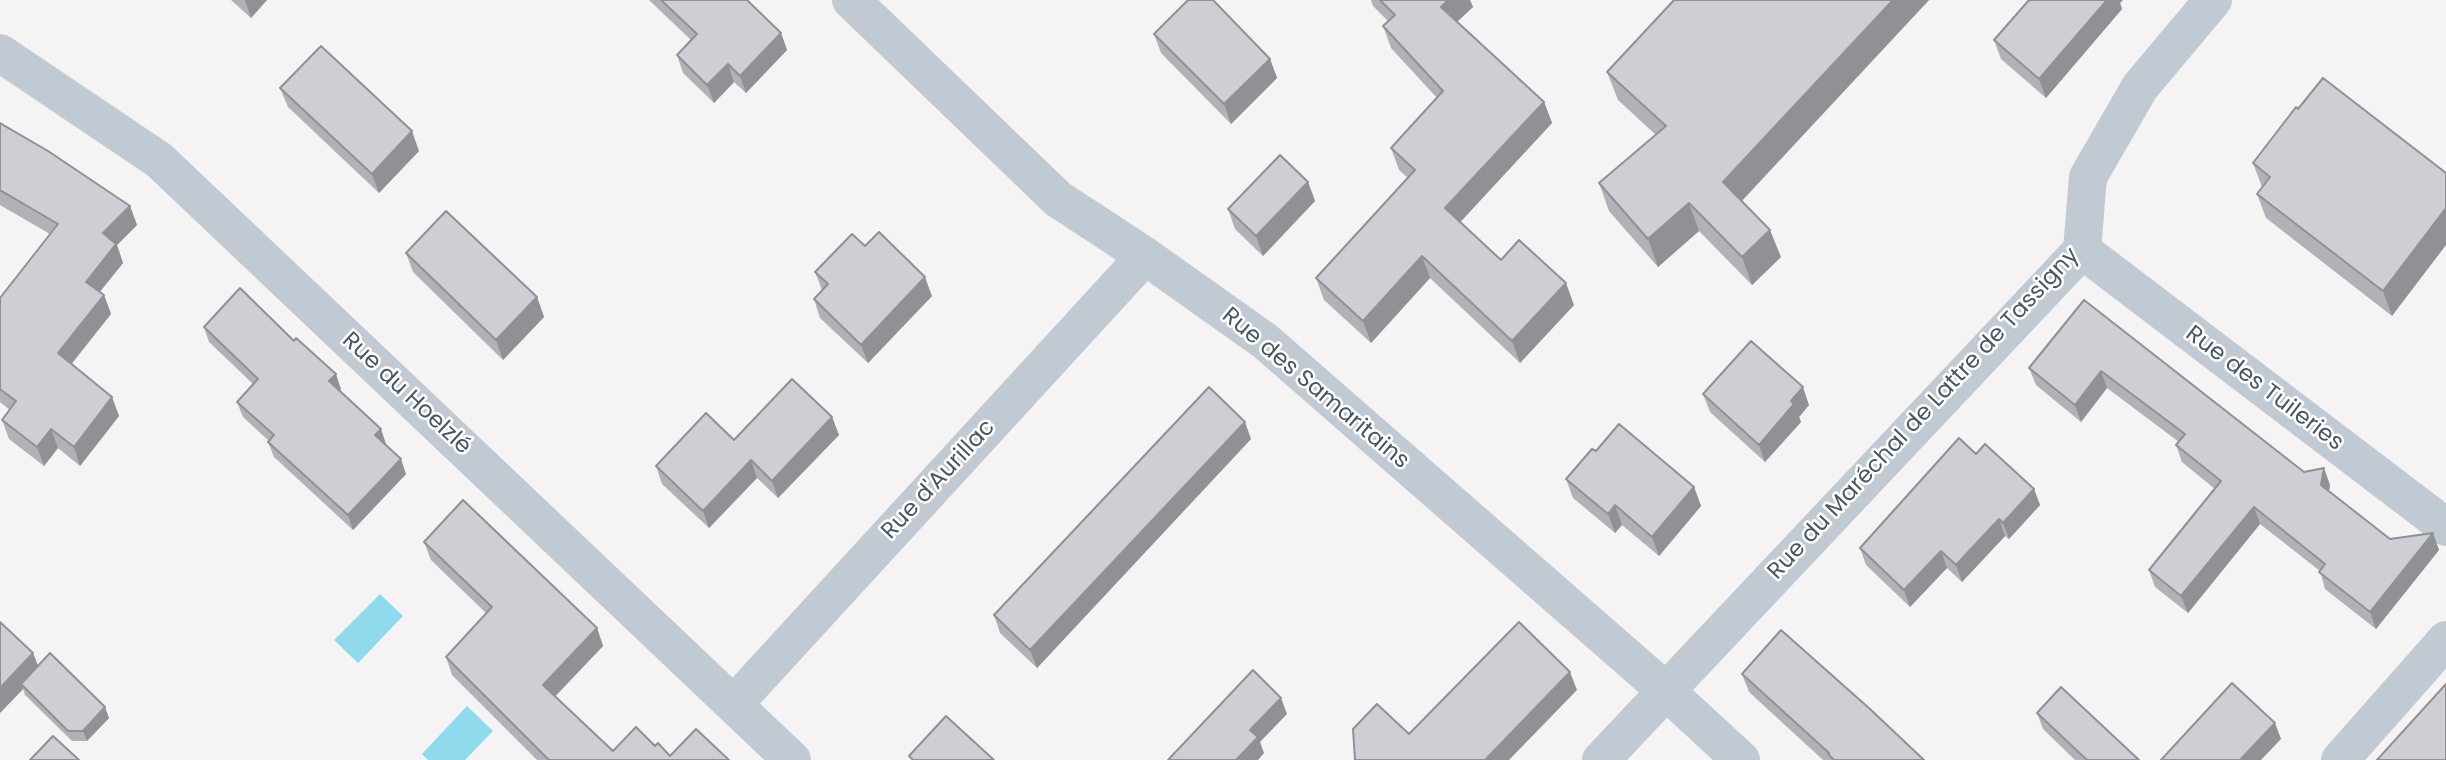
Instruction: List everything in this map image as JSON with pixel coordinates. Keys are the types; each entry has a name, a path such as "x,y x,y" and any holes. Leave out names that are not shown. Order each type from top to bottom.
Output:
{"street":[{"name":"Rue des Samaritains","path":"851,0 1058,199 1145,256 1265,341 1666,691 1741,760"},
{"name":"Rue du Maréchal de Lattre de Tassigny","path":"1601,760 2082,250 2088,177 2140,87 2213,0"},
{"name":"Rue du Hoelzlé","path":"0,53 159,160 792,760"},
{"name":"Rue des Tuileries","path":"2082,250 2446,527"},
{"name":"Rue d'Aurillac","path":"734,704 1145,256"},
{"path":"2340,760 2446,640"}],"water":[{"path":"380,594 403,616 358,663 334,640"},
{"path":"467,706 493,731 465,760 428,760 422,754"}],"building":[{"path":"661,0 747,0 781,33 740,76 728,64 707,85 677,55 697,34"},
{"path":"1188,0 1213,0 1270,59 1224,104 1154,34"},
{"path":"1380,0 1448,0 1441,7 1544,102 1445,208 1501,260 1519,240 1566,283 1512,341 1422,256 1363,321 1316,278 1415,170 1391,148 1443,91 1383,26 1395,15"},
{"path":"1674,0 1893,0 1723,182 1770,230 1742,257 1689,203 1648,239 1599,183 1666,126 1607,72"},
{"path":"2029,0 2107,0 2039,79 1994,40"},
{"path":"321,46 412,131 372,174 280,88"},
{"path":"2323,78 2446,173 2446,208 2383,291 2257,194 2270,177 2253,163 2296,107 2298,109"},
{"path":"0,123 48,151 130,206 103,233 116,244 86,282 104,295 58,353 112,397 74,447 51,429 37,447 2,420 16,401 0,389 0,298 58,224 0,190"},
{"path":"1280,155 1308,182 1256,236 1228,209"},
{"path":"446,211 537,297 496,340 406,253"},
{"path":"879,232 925,277 861,345 814,299 828,284 815,272 852,234 865,246"},
{"path":"240,288 294,341 296,338 336,374 329,381 381,429 375,435 401,459 348,515 268,442 274,435 237,402 258,379 204,327"},
{"path":"2084,300 2304,472 2324,468 2321,485 2390,539 2433,533 2370,612 2319,572 2325,564 2254,507 2181,596 2149,570 2221,481 2176,445 2185,434 2101,371 2075,405 2029,368"},
{"path":"1751,341 1803,387 1791,401 1794,404 1759,445 1703,394"},
{"path":"792,379 832,417 772,481 751,460 703,511 656,466 706,413 734,440"},
{"path":"1209,387 1245,422 1030,650 994,615"},
{"path":"1619,424 1694,487 1652,537 1615,505 1608,514 1566,479 1592,449 1596,451"},
{"path":"1959,438 1976,454 1985,444 2034,489 2003,523 1999,519 1956,565 1941,551 1904,590 1860,548"},
{"path":"463,500 597,628 543,685 613,751 636,727 655,746 658,743 670,756 696,729 729,760 549,760 446,657 492,607 424,542"},
{"path":"0,622 33,653 0,688"},
{"path":"1519,622 1570,672 1485,760 1355,760 1353,729 1377,704 1409,734"},
{"path":"1781,630 1924,760 1834,760 1742,674"},
{"path":"50,653 105,707 83,731 68,731 21,684"},
{"path":"1253,670 1281,698 1250,730 1258,737 1236,760 1168,760"},
{"path":"2232,683 2275,723 2240,760 2161,760"},
{"path":"2446,684 2446,760 2377,760"},
{"path":"2061,687 2139,760 2087,760 2037,713"},
{"path":"946,716 994,760 913,760 909,756"},
{"path":"53,736 79,760 30,760"}]}
